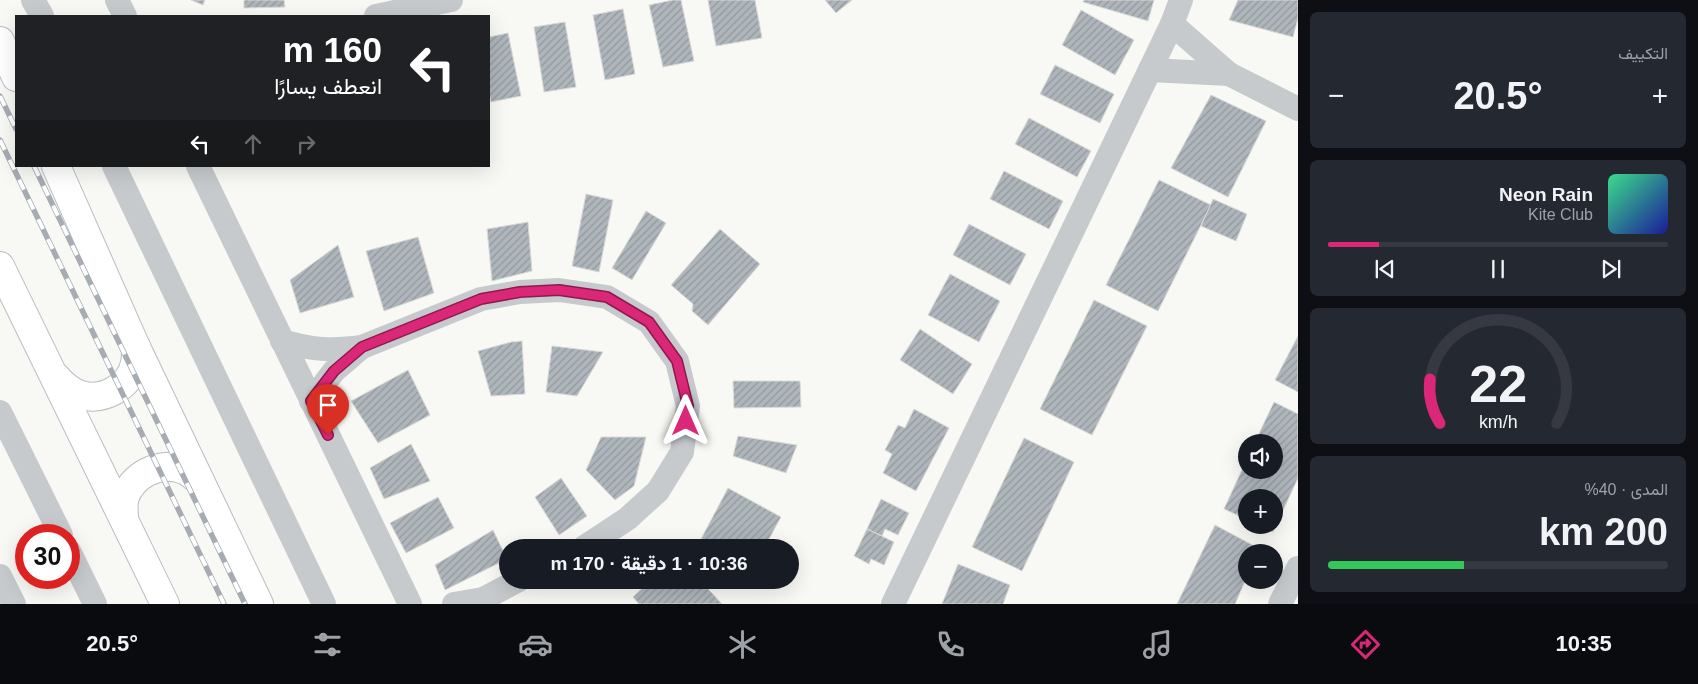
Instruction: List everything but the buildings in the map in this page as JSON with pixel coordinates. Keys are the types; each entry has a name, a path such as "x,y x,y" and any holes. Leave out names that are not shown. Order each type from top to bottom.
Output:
{"main road":[{"path":"0,41 15,75"},
{"path":"56,167 136,347 259,604"},
{"path":"0,266 165,604"},
{"path":"55,376 66,388 82,396 99,397 115,391 128,380 135,364 136,347"},
{"path":"124,519 124,500 132,483 147,471 166,466 185,470 200,481"}],"street":[{"path":"33,0 41,15"},
{"path":"116,0 124,15"},
{"path":"381,15 451,0"},
{"path":"893,604 1172,24 1181,0"},
{"path":"1172,24 1229,74 1298,109"},
{"path":"1150,70 1229,74"},
{"path":"114,167 324,604"},
{"path":"198,167 311,401 413,604"},
{"path":"282,341 322,350 362,347 481,299 520,292 559,290 607,297 649,322 677,361 688,406 682,452 658,492 627,519 597,539"},
{"path":"311,401 334,371 362,347"},
{"path":"0,412 56,524"},
{"path":"1280,604 1298,568"},
{"path":"80,573 95,604"},
{"path":"0,576 14,604"},
{"path":"454,604 480,601 502,589"}],"railway":[{"path":"0,96 15,127"},
{"path":"0,140 224,604"},
{"path":"34,167 245,604"}],"route":[{"path":"328,435 311,401 334,371 362,347 481,299 520,292 559,290 607,297 649,322 677,361 688,406 686,421"}]}
